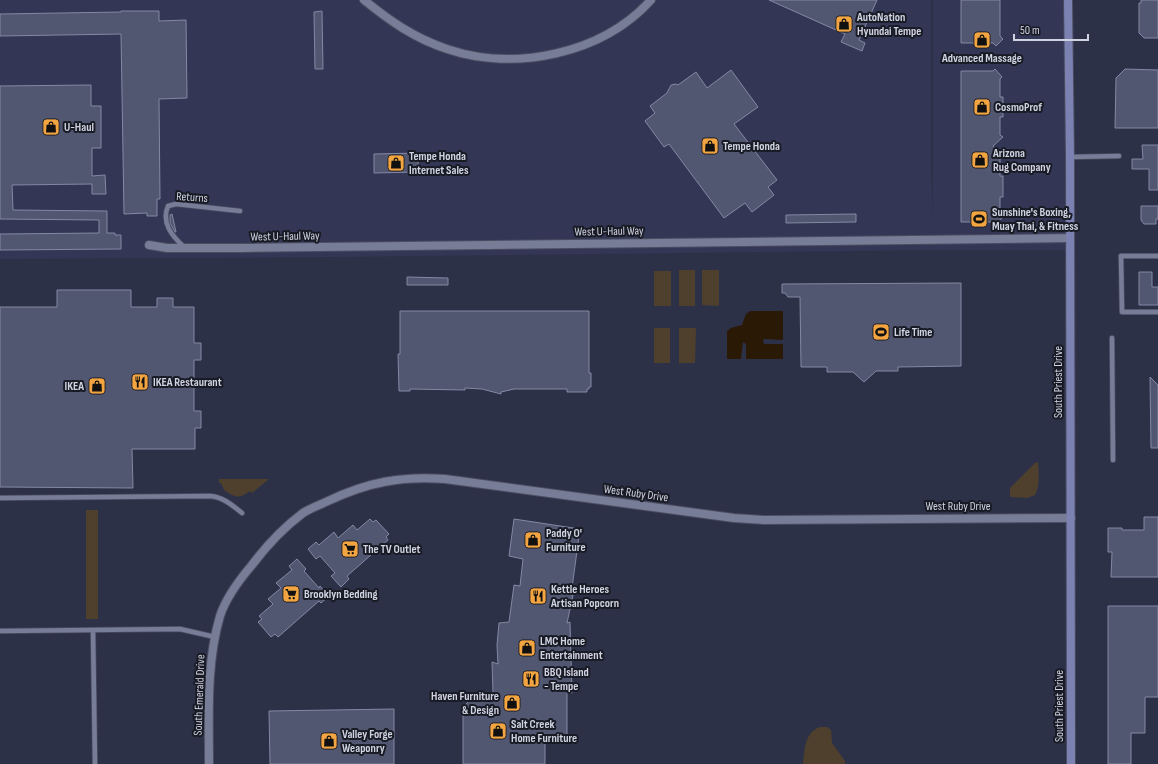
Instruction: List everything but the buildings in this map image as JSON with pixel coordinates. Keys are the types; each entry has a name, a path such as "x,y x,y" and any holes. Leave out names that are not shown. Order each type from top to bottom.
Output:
{"main road":[{"name":"South Priest Drive","path":"1068,0 1070,157 1071,764"}],"street":[{"path":"364,0 393,23 430,43 446,49 463,54 483,57 526,58 547,55 577,47 595,40 626,22 651,0"},
{"name":"West U-Haul Way","path":"149,245 161,248 185,248 1070,238"},
{"name":"West Ruby Drive","path":"237,583 270,542 304,512 345,493 386,481 405,478 445,479 727,517 764,520 1071,518"},
{"name":"South Emerald Drive","path":"209,764 209,683 212,650 221,614 237,583"}],"lane":[{"path":"1070,157 1119,156"},
{"name":"Returns","path":"185,248 173,237 168,228 166,218 168,206 176,204 240,211"},
{"path":"1158,256 1121,256 1122,312 1158,312"},
{"path":"1112,338 1113,460"},
{"path":"0,498 215,496 226,501 242,513"},
{"path":"0,631 180,628 215,637"},
{"path":"93,630 95,764"}],"shaded area":[{"path":"0,0 931,0 931,164 933,219 933,0 1068,0 1070,250 0,259"},
{"path":"679,270 695,270 695,306 679,306"},
{"path":"702,270 719,270 719,306 702,305"},
{"path":"654,271 671,271 671,306 654,306"},
{"path":"750,311 783,311 783,340 764,339 763,341 764,344 783,344 783,359 746,359 746,344 743,342 741,359 727,359 727,331 731,328 742,325 746,314"},
{"path":"654,328 670,328 670,363 654,363"},
{"path":"679,328 696,328 695,363 679,363"},
{"path":"1038,462 1039,475 1035,495 1027,498 1011,497 1010,488 1035,463"},
{"path":"219,479 269,479 252,493 250,491 240,496 234,496 224,490 221,483 219,483"},
{"path":"86,510 98,510 98,619 86,619"},
{"path":"820,727 827,727 831,730 832,743 845,761 845,764 803,764 808,737"}],"place":[{"name":"AutoNation Hyundai Tempe","path":"844,24"},
{"name":"Advanced Massage","path":"982,40"},
{"name":"CosmoProf","path":"982,107"},
{"name":"U-Haul","path":"51,127"},
{"name":"Tempe Honda","path":"710,146"},
{"name":"Arizona Rug Company","path":"980,160"},
{"name":"Tempe Honda Internet Sales","path":"396,163"},
{"name":"Sunshine's Boxing, Muay Thai, & Fitness","path":"979,219"},
{"name":"Life Time","path":"881,332"},
{"name":"IKEA Restaurant","path":"140,382"},
{"name":"IKEA","path":"97,386"},
{"name":"Paddy O' Furniture","path":"533,540"},
{"name":"The TV Outlet","path":"350,549"},
{"name":"Brooklyn Bedding","path":"291,594"},
{"name":"Kettle Heroes Artisan Popcorn","path":"538,596"},
{"name":"LMC Home Entertainment","path":"527,648"},
{"name":"BBQ Island - Tempe","path":"531,679"},
{"name":"Haven Furniture & Design","path":"512,703"},
{"name":"Salt Creek Home Furniture","path":"498,731"},
{"name":"Valley Forge Weaponry","path":"329,741"}]}
